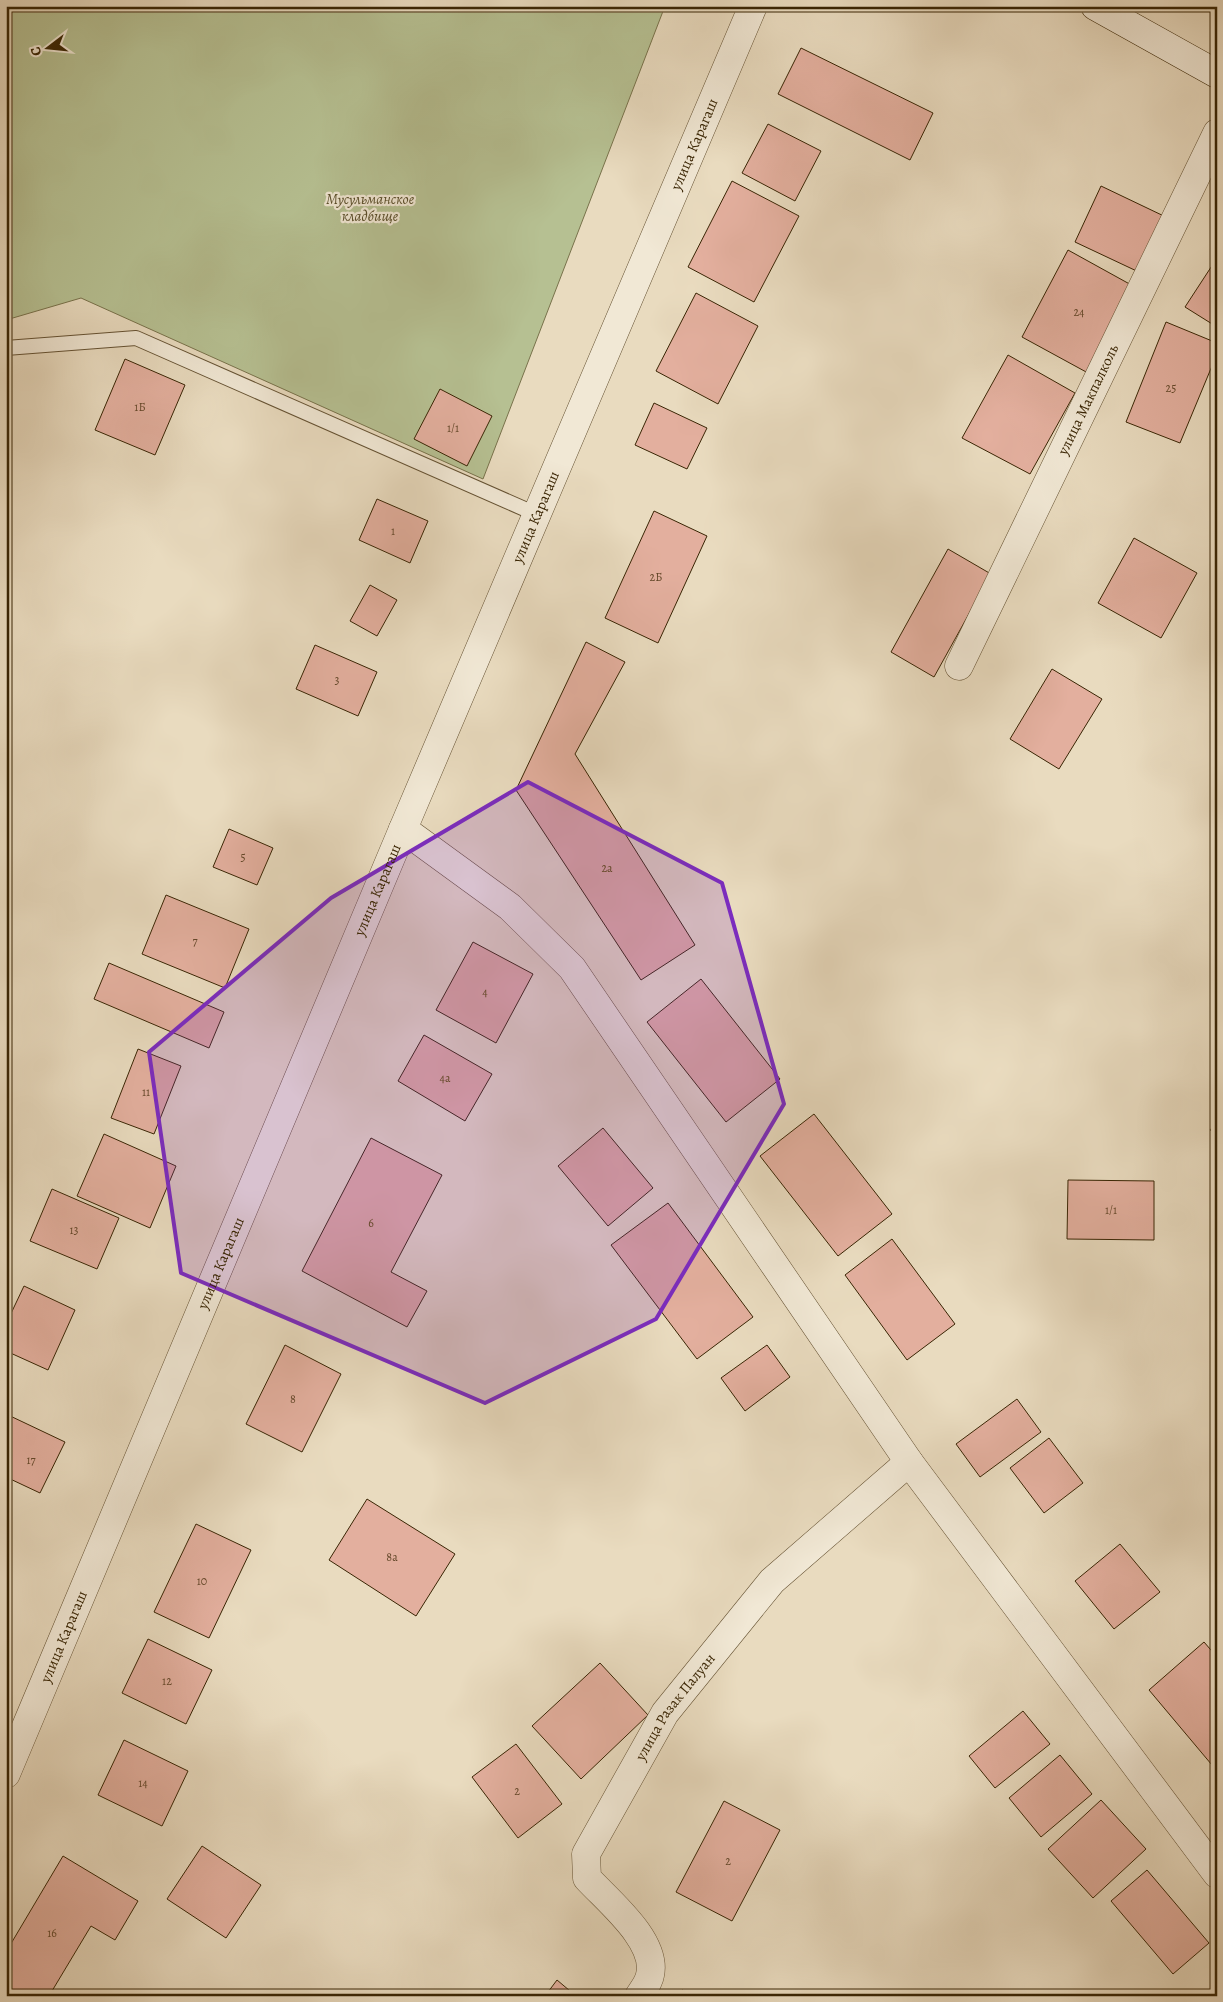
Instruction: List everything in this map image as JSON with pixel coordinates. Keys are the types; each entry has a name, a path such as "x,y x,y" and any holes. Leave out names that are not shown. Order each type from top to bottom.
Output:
{"street":[{"name":"улица Карагаш","path":"6,1774 402,829 753,6"},
{"path":"1095,6 1217,74"},
{"name":"улица Макпалколь","path":"959,666 1217,133"},
{"path":"402,829 510,908 572,968 909,1462 1217,1874"},
{"name":"улица Разак Палуан","path":"639,1996 650,1975 649,1953 638,1933 587,1878 586,1854 665,1713 772,1580 909,1462"}],"lane":[{"path":"6,348 136,338 536,514"}],"highlighted area":[{"path":"528,782 722,883 784,1104 656,1319 485,1403 181,1273 149,1052 331,898"}],"green space":[{"name":"Мусульманское кладбище","path":"6,6 665,6 483,479 81,298 6,320"}],"building":[{"path":"801,48 933,113 910,160 778,94"},
{"path":"768,124 821,151 795,201 742,173"},
{"path":"732,181 799,216 754,302 688,267"},
{"path":"1101,186 1168,218 1143,274 1075,242"},
{"path":"1068,250 1135,287 1088,373 1022,337"},
{"path":"1217,258 1217,327 1185,307"},
{"path":"696,293 758,326 718,404 656,371"},
{"path":"1166,322 1217,343 1217,354 1180,443 1126,422"},
{"path":"1008,355 1075,393 1030,474 962,438"},
{"path":"125,359 185,385 155,455 95,430"},
{"path":"440,389 492,416 467,466 414,439"},
{"path":"654,403 707,428 687,469 635,445"},
{"path":"377,499 428,521 410,563 359,540"},
{"path":"654,511 707,536 658,643 605,618"},
{"path":"1134,538 1197,573 1161,638 1098,603"},
{"path":"948,549 991,574 934,677 891,652"},
{"path":"370,585 397,600 377,636 350,621"},
{"path":"586,642 625,662 575,754 695,945 641,980 516,790"},
{"path":"315,645 377,672 358,716 296,689"},
{"path":"1052,669 1102,699 1059,769 1010,739"},
{"path":"229,829 273,848 257,885 213,867"},
{"path":"166,895 249,929 225,988 142,954"},
{"path":"473,942 533,974 496,1043 436,1010"},
{"path":"109,963 224,1012 209,1048 94,999"},
{"path":"701,979 780,1079 726,1122 647,1022"},
{"path":"424,1035 492,1074 465,1121 398,1081"},
{"path":"138,1049 181,1066 154,1134 111,1118"},
{"path":"814,1114 892,1214 838,1256 760,1156"},
{"path":"1217,1122 1217,1135 1210,1130"},
{"path":"603,1128 653,1188 608,1226 558,1166"},
{"path":"104,1134 176,1166 150,1228 77,1196"},
{"path":"371,1138 442,1175 391,1272 427,1291 407,1327 302,1271"},
{"path":"1068,1180 1154,1181 1154,1240 1067,1239"},
{"path":"52,1189 119,1218 97,1269 30,1241"},
{"path":"668,1203 753,1317 697,1359 611,1245"},
{"path":"892,1239 955,1324 907,1360 845,1275"},
{"path":"24,1286 75,1310 48,1370 6,1351 6,1324"},
{"path":"285,1345 341,1374 302,1452 246,1424"},
{"path":"767,1345 790,1377 745,1411 721,1378"},
{"path":"1017,1399 1041,1432 980,1477 956,1444"},
{"path":"6,1414 65,1442 40,1493 6,1477"},
{"path":"1049,1438 1083,1483 1044,1513 1010,1468"},
{"path":"367,1499 455,1554 416,1616 329,1560"},
{"path":"196,1524 251,1550 209,1638 154,1612"},
{"path":"1120,1544 1160,1592 1114,1629 1075,1581"},
{"path":"148,1639 212,1670 186,1724 122,1693"},
{"path":"1204,1642 1217,1657 1217,1771 1149,1690"},
{"path":"600,1663 648,1715 581,1779 532,1726"},
{"path":"1023,1711 1050,1744 995,1788 969,1756"},
{"path":"124,1740 188,1771 162,1826 98,1795"},
{"path":"516,1744 562,1804 518,1838 472,1777"},
{"path":"1060,1755 1092,1794 1041,1837 1009,1798"},
{"path":"1101,1800 1146,1849 1093,1898 1048,1849"},
{"path":"724,1801 780,1830 732,1921 676,1892"},
{"path":"202,1846 261,1885 226,1938 167,1899"},
{"path":"63,1856 138,1901 115,1940 91,1926 49,1996 6,1996 6,1952"},
{"path":"1147,1870 1209,1943 1173,1974 1111,1901"},
{"path":"557,1980 576,1996 545,1996"},
{"path":"682,1990 699,1996 680,1996"}]}
